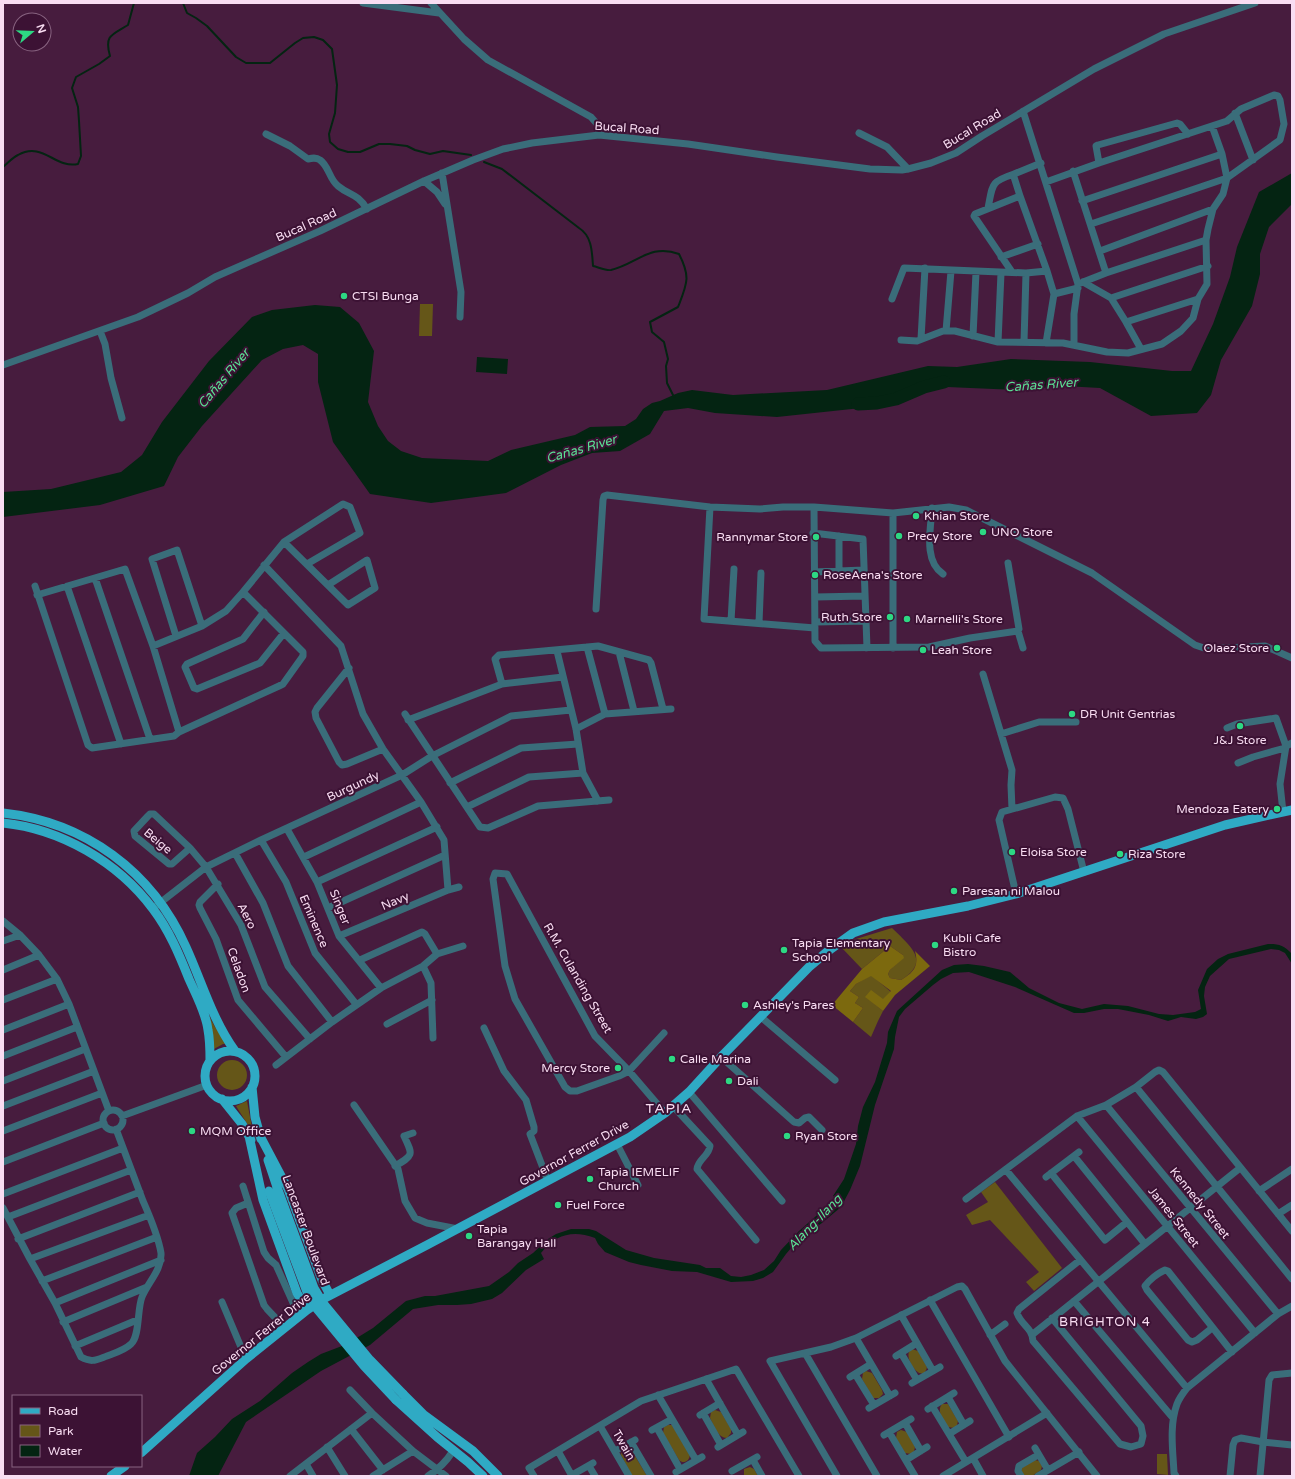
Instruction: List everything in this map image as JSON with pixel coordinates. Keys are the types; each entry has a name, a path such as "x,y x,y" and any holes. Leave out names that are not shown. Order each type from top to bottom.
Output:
{"main road":[{"name":"Governor Ferrer Drive","path":"142,1452 246,1359 299,1316 330,1295 458,1229 630,1137 665,1113 689,1092 809,967 853,933 884,922 968,906 1016,894 1225,825 1288,811"},
{"path":"3,813 42,820 66,828 110,852 130,869 156,905 178,950 205,1017 208,1030 210,1061 205,1074 207,1085 214,1094 222,1099 231,1100 246,1094 252,1087 254,1075 252,1066 244,1055 235,1051 221,1052 210,1061"},
{"path":"3,823 14,824 39,831 60,838 83,849 103,861 156,905 175,925 186,947 219,1026 235,1051"},
{"name":"Lancaster Boulevard","path":"252,1087 255,1117 273,1189 306,1292 317,1309 364,1366 399,1397 473,1451 498,1476"},
{"name":"Lancaster Boulevard","path":"222,1099 242,1124 249,1136 273,1189"},
{"path":"259,1134 288,1189 322,1280 330,1295"},
{"path":"249,1136 263,1200 297,1293 307,1310"},
{"name":"Lancaster Boulevard","path":"399,1397 412,1416 483,1476"},
{"path":"111,1476 124,1467"}],"street":[{"path":"363,3 439,13"},
{"path":"431,3 464,39 488,60 591,117 598,125 599,135"},
{"name":"Bucal Road","path":"3,365 138,317 188,293 215,277 367,209 442,173 503,149 532,142 599,135 688,144 870,169 908,169 931,163 956,153 1094,69 1164,34 1255,3"},
{"path":"1046,182 1099,162 1227,121 1241,109 1274,95 1278,96 1284,124 1280,140 1227,178 1091,224"},
{"path":"1023,111 1080,285 1074,314 1074,345"},
{"path":"1235,113 1253,160"},
{"path":"1099,162 1096,150 1098,145 1177,123 1180,124 1188,134"},
{"path":"901,340 916,341 943,331 955,331 998,342 1063,343 1107,352 1128,353 1162,344 1181,331 1193,318 1198,299 1207,284 1208,266 1206,240 1213,209 1223,194 1227,178 1222,154 1212,126"},
{"path":"859,133 887,147 908,169"},
{"path":"266,134 290,146 308,159 319,159 324,164 337,185 358,198 367,209"},
{"path":"1082,201 1222,154"},
{"path":"988,208 991,191 994,184 998,180 1041,163"},
{"path":"1073,171 1106,273"},
{"path":"442,173 461,292 460,317"},
{"path":"1014,174 1020,196 1048,271 1054,294 1046,343"},
{"path":"424,181 437,192 447,208"},
{"path":"1012,272 974,216 975,214 988,208 1020,196"},
{"path":"1100,251 1213,209"},
{"path":"1054,294 1080,285 1106,273 1206,240"},
{"path":"1001,257 1038,244"},
{"path":"1111,298 1208,266"},
{"path":"892,299 904,268 1001,273 1048,271"},
{"path":"921,339 926,268"},
{"path":"946,331 951,271"},
{"path":"973,336 976,272"},
{"path":"998,342 1001,273"},
{"path":"1024,342 1026,273"},
{"path":"1080,285 1111,298 1141,349"},
{"path":"1126,322 1198,299"},
{"path":"100,331 105,344 111,378 122,418"},
{"path":"596,609 604,496 607,495 710,507 760,509 814,507 893,513 949,507 966,510 1092,573 1195,645 1207,649 1265,646 1292,658"},
{"path":"153,646 202,626 226,611 284,542 343,504 350,507 360,533 307,564"},
{"path":"710,507 704,619 815,625 866,621"},
{"path":"814,507 815,641 821,648 929,647 1018,630"},
{"path":"932,508 930,538 931,558 937,570 943,574"},
{"path":"893,513 893,648"},
{"path":"814,532 863,539 867,648"},
{"path":"839,536 839,571"},
{"path":"284,542 348,605 375,588 367,560 328,585"},
{"path":"176,636 152,559 177,550 202,626"},
{"path":"1008,563 1018,630 1023,648"},
{"path":"264,565 342,646 363,714 383,749 421,802 444,840 448,890"},
{"path":"731,621 734,568"},
{"path":"38,594 125,569 153,646 179,732"},
{"path":"814,572 864,570"},
{"path":"759,623 761,573"},
{"path":"95,578 150,739"},
{"path":"35,586 88,745 92,748 174,736 179,732 283,684 303,656 303,652 243,592"},
{"path":"67,586 121,744"},
{"path":"815,597 865,596"},
{"path":"264,612 242,639 187,664 186,667 194,688 197,689 260,663 284,632"},
{"path":"502,684 495,659 498,655 598,646 649,660 663,709"},
{"path":"587,647 605,714"},
{"path":"557,650 576,729 583,773 598,801"},
{"path":"619,652 634,711"},
{"path":"349,668 317,708 315,712 316,718 342,765 383,749"},
{"path":"983,674 1012,770 1012,809"},
{"path":"563,677 502,684 406,717 480,827 488,828 538,806 609,800"},
{"path":"576,729 605,714 671,709"},
{"name":"Burgundy","path":"156,905 206,867 402,775 432,756 511,716 571,710"},
{"path":"1227,728 1237,724 1276,718 1288,746 1280,784 1288,811"},
{"path":"1001,734 1039,722 1076,722"},
{"path":"450,783 521,748 578,744"},
{"path":"1238,762 1288,746"},
{"path":"467,807 529,777 583,773"},
{"path":"1016,894 999,820 1002,812 1055,797 1063,798 1068,809 1084,872"},
{"path":"304,857 421,802"},
{"name":"Aero","path":"150,814 154,814 190,848 206,867 218,884 241,925 265,987 310,1039"},
{"name":"Beige","path":"150,814 134,831 135,836 169,864 172,864 190,848"},
{"path":"317,882 437,827"},
{"name":"Singer","path":"287,829 317,882 339,936 360,960 381,988"},
{"name":"Eminence","path":"261,840 286,882 315,953 356,1004"},
{"path":"234,853 263,903 288,966 332,1022"},
{"path":"328,908 445,855"},
{"name":"R.M. Culanding Street","path":"629,1071 577,1091 570,1091 565,1087 515,999 505,966 493,879 495,873 507,874 595,1036 629,1071 665,1113"},
{"name":"Celadon","path":"218,884 200,902 200,908 216,939 238,1000 286,1057"},
{"name":"Navy","path":"339,936 448,890 459,887"},
{"path":"3,921 20,935 39,955 57,979 69,1004 109,1111"},
{"path":"360,960 422,932 425,934 437,954"},
{"path":"3,942 20,935"},
{"path":"276,1065 356,1004 381,988 423,966 437,954 463,946"},
{"path":"3,970 39,955"},
{"path":"423,966 431,982 433,1038"},
{"path":"3,1000 57,979"},
{"path":"388,1024 432,1000"},
{"path":"3,1030 69,1004"},
{"path":"761,1017 835,1080"},
{"path":"3,1056 77,1027"},
{"path":"484,1028 504,1071 523,1095 528,1105 534,1128 534,1131 530,1134 548,1181"},
{"path":"629,1071 664,1033"},
{"path":"3,1081 85,1049"},
{"path":"721,1057 794,1122 800,1123 805,1118 809,1117 822,1130"},
{"path":"966,1199 1077,1116 1106,1105 1136,1087 1159,1070 1163,1072 1292,1230"},
{"path":"3,1106 94,1071"},
{"path":"122,1116 207,1085"},
{"path":"1136,1087 1292,1279"},
{"path":"689,1092 782,1201"},
{"path":"3,1131 102,1093"},
{"path":"354,1105 396,1166 405,1201 415,1218 427,1223 458,1229"},
{"name":"Kennedy Street","path":"1106,1105 1278,1314"},
{"path":"674,1106 710,1146 708,1152 699,1161 697,1169 756,1240"},
{"path":"109,1111 118,1112 122,1116 122,1124 116,1130"},
{"path":"109,1111 104,1118 104,1123 107,1128 116,1130"},
{"name":"James Street","path":"1077,1116 1255,1333"},
{"path":"3,1162 104,1123"},
{"path":"3,1208 18,1239 55,1303 81,1358 89,1361 96,1361 132,1344 135,1337 142,1297 161,1260 157,1237 116,1130"},
{"path":"396,1166 410,1155 410,1150 404,1136 413,1133"},
{"path":"617,1144 638,1185"},
{"path":"3,1194 123,1148"},
{"path":"1128,1222 1105,1240 1049,1175 1076,1154 1145,1244"},
{"path":"1033,1334 1240,1168"},
{"path":"1259,1191 1292,1169"},
{"path":"8,1217 131,1170"},
{"path":"1006,1170 1186,1388"},
{"path":"243,1186 264,1252 276,1265 299,1316"},
{"path":"18,1239 140,1192"},
{"path":"248,1202 236,1208 232,1213 264,1305 266,1309 285,1328"},
{"path":"1278,1214 1292,1205"},
{"path":"30,1259 149,1215"},
{"path":"42,1281 157,1237"},
{"path":"55,1303 161,1260"},
{"path":"1052,1318 1141,1426 1143,1436 1140,1444 1131,1447 1120,1444 1033,1341 1033,1334 1018,1317 1017,1312 1019,1308 1080,1260"},
{"path":"1212,1328 1197,1340 1192,1342 1188,1340 1145,1286 1161,1272 1165,1270 1168,1271 1232,1352"},
{"path":"837,1476 770,1361 831,1347 856,1338 930,1300 962,1286 1005,1361 1079,1452 1096,1476"},
{"path":"63,1322 147,1287"},
{"path":"930,1300 1008,1436"},
{"path":"1074,1301 1172,1418"},
{"path":"222,1302 246,1359"},
{"path":"1176,1476 1172,1447 1172,1418 1177,1403 1186,1388 1278,1314 1292,1306"},
{"path":"900,1315 917,1343 936,1369 915,1382 899,1354 917,1343"},
{"path":"75,1346 137,1320"},
{"path":"990,1335 1005,1324"},
{"path":"856,1338 871,1364 892,1394 871,1407 853,1375 871,1364"},
{"path":"805,1353 877,1476"},
{"path":"534,1476 529,1468 641,1401 736,1369 800,1476"},
{"path":"1260,1476 1269,1380 1272,1375 1292,1372"},
{"path":"706,1379 741,1434 720,1446 701,1414 720,1403"},
{"path":"350,1390 372,1413 413,1451 446,1476"},
{"path":"658,1395 672,1419 699,1458 678,1470 654,1429 672,1419"},
{"path":"949,1434 967,1423 951,1395 930,1408 949,1434 966,1462"},
{"path":"290,1476 372,1413"},
{"path":"943,1476 1048,1413"},
{"path":"906,1460 924,1449 908,1421 887,1434 906,1460 915,1476"},
{"name":"Twain","path":"600,1426 629,1476"},
{"path":"350,1429 383,1470"},
{"path":"1230,1476 1233,1445 1235,1440 1241,1438 1292,1445"},
{"path":"615,1452 633,1441 651,1476"},
{"path":"328,1447 345,1476"},
{"path":"373,1476 413,1451"},
{"path":"428,1476 438,1470 453,1451"},
{"path":"558,1451 572,1476 591,1464 595,1476"},
{"path":"1021,1476 1018,1471 1020,1466 1036,1452 1048,1470"},
{"path":"1038,1476 1079,1452"},
{"path":"736,1472 755,1458 762,1476"},
{"path":"973,1458 983,1476"},
{"path":"306,1464 313,1476"}],"green space":[{"path":"420,304 433,304 432,336 419,336"},
{"path":"892,928 910,947 916,960 915,966 910,973 901,980 890,978 888,974 890,970 903,958 903,955 890,946 862,969 841,947 856,939"},
{"path":"871,975 891,992 883,1000 866,997 883,1011 871,1037 853,1022 863,1008 855,1003 859,997 850,991 856,984"},
{"path":"209,1016 227,1044 223,1044 214,1049"},
{"path":"232,1060 243,1064 247,1075 243,1086 232,1090 221,1086 217,1075 221,1064"},
{"path":"247,1101 253,1133 236,1106"},
{"path":"995,1182 1062,1268 1034,1291 1026,1282 1039,1272 990,1220 972,1225 966,1215 988,1202 981,1192"},
{"path":"912,1349 918,1351 927,1367 925,1372 922,1374 915,1370 908,1356"},
{"path":"866,1371 872,1373 882,1390 883,1394 879,1398 873,1398 862,1379 863,1373"},
{"path":"942,1404 948,1404 958,1421 954,1428 948,1427 941,1416 940,1407"},
{"path":"715,1410 721,1412 731,1429 731,1433 727,1438 719,1434 710,1418 711,1412"},
{"path":"672,1425 690,1455 686,1462 679,1460 663,1433 664,1427"},
{"path":"901,1430 907,1432 915,1447 911,1454 905,1453 896,1438 897,1432"},
{"path":"626,1449 632,1451 647,1476 632,1476 621,1455 622,1451"},
{"path":"1157,1454 1167,1454 1168,1475 1157,1474"},
{"path":"1035,1460 1039,1461 1042,1466 1041,1470 1032,1476 1023,1476 1021,1469"},
{"path":"750,1467 754,1469 758,1476 744,1476 744,1469"}],"shaded area":[{"path":"890,946 903,955 904,958 890,970 888,974 890,978 901,980 912,971 916,965 915,951 930,966 895,995 883,1011 865,997 871,990 883,999 891,991 871,976 856,984 850,991 859,997 855,1003 863,1008 853,1022 832,1005 862,969"}],"water":[{"path":"1292,173 1292,204 1269,227 1260,254 1260,274 1252,306 1221,360 1211,395 1197,413 1151,416 1100,388 1064,386 1017,390 924,386 861,408 777,417 715,413 688,408 664,411 650,434 620,451 592,453 561,465 506,493 431,503 370,494 333,442 318,382 318,354 303,345 283,349 262,360 202,426 178,457 164,486 100,505 3,517 3,492 51,489 121,472 142,455 162,422 209,361 252,317 272,310 315,305 340,307 359,323 374,351 368,402 378,426 388,441 401,451 422,458 488,461 511,450 575,435 590,427 625,426 636,419 643,409 652,403 678,393 692,390 733,395 827,390 928,366 957,367 1011,359 1090,362 1172,371 1191,371 1213,324 1230,277 1237,247 1259,192"},
{"path":"477,357 508,359 507,374 476,372"},
{"name":"Alang-Ilang","path":"1268,944 1284,947 1292,954 1292,964 1285,953 1279,950 1271,949 1229,959 1210,976 1205,987 1204,996 1207,1014 1196,1019 1181,1017 1168,1021 1149,1015 1118,1009 1104,1009 1084,1013 1074,1013 1015,987 969,972 953,973 933,985 905,1009 899,1017 894,1049 875,1105 860,1166 841,1207 797,1241 773,1272 763,1278 753,1281 731,1282 697,1272 672,1271 629,1262 605,1252 595,1238 579,1234 565,1235 553,1242 541,1253 544,1259 526,1270 502,1293 492,1299 471,1304 438,1305 413,1309 370,1345 321,1371 246,1422 218,1476 189,1476 197,1453 232,1419 260,1401 292,1373 308,1362 321,1354 342,1346 373,1328 406,1301 425,1296 435,1296 489,1286 509,1272 518,1263 556,1234 571,1229 589,1229 596,1231 626,1250 654,1258 700,1265 706,1268 720,1268 731,1276 741,1277 764,1270 774,1261 781,1250 799,1231 835,1197 833,1196 844,1179 856,1144 858,1126 863,1107 875,1082 887,1043 888,1032 897,1011 942,970 954,965 968,964 984,966 1010,972 1029,988 1059,1003 1082,1009 1104,1004 1128,1006 1159,1014 1173,1015 1195,1012 1201,1009 1198,990 1207,969 1218,959 1228,954"}],"waterway":[{"path":"3,167 16,156 35,151 62,163 78,164 81,156 78,107 72,88 76,77 110,56 108,49 109,40 111,36 128,25 134,3"},
{"path":"183,3 187,13 207,26 236,57 246,63 270,63 303,38 314,37 323,40 332,49 337,85 335,113 329,134 330,142 338,149 348,152 360,152 379,144 390,144 407,146 430,154 443,151 471,155"},
{"path":"484,162 502,169 583,231 589,240 593,266 611,270 660,251 669,251 679,254 685,269 686,280 684,292 678,307 650,322 652,332 664,342 668,359 666,366 667,383 675,397"},
{"name":"Cañas River","path":"858,404 877,403 896,399 924,387 944,382"}],"place":[{"name":"CTSI Bunga","path":"344,296"},
{"name":"Khian Store","path":"916,516"},
{"name":"UNO Store","path":"983,532"},
{"name":"Precy Store","path":"899,536"},
{"name":"Rannymar Store","path":"816,537"},
{"name":"RoseAena's Store","path":"815,575"},
{"name":"Ruth Store","path":"890,617"},
{"name":"Marnelli's Store","path":"907,619"},
{"name":"Olaez Store","path":"1277,648"},
{"name":"Leah Store","path":"923,650"},
{"name":"DR Unit Gentrias","path":"1072,714"},
{"name":"J&J Store","path":"1240,726"},
{"name":"Mendoza Eatery","path":"1277,809"},
{"name":"Eloisa Store","path":"1012,852"},
{"name":"Riza Store","path":"1120,854"},
{"name":"Paresan ni Malou","path":"954,891"},
{"name":"Kubli Cafe Bistro","path":"935,945"},
{"name":"Tapia Elementary School","path":"784,950"},
{"name":"Ashley's Pares","path":"745,1005"},
{"name":"Calle Marina","path":"672,1059"},
{"name":"Mercy Store","path":"618,1068"},
{"name":"Dali","path":"729,1081"},
{"name":"MQM Office","path":"192,1131"},
{"name":"Ryan Store","path":"787,1136"},
{"name":"Tapia IEMELIF Church","path":"590,1179"},
{"name":"Fuel Force","path":"558,1205"},
{"name":"Tapia Barangay Hall","path":"469,1236"}],"district":[{"name":"TAPIA","path":"669,1108"},
{"name":"BRIGHTON 4","path":"1105,1321"}]}
